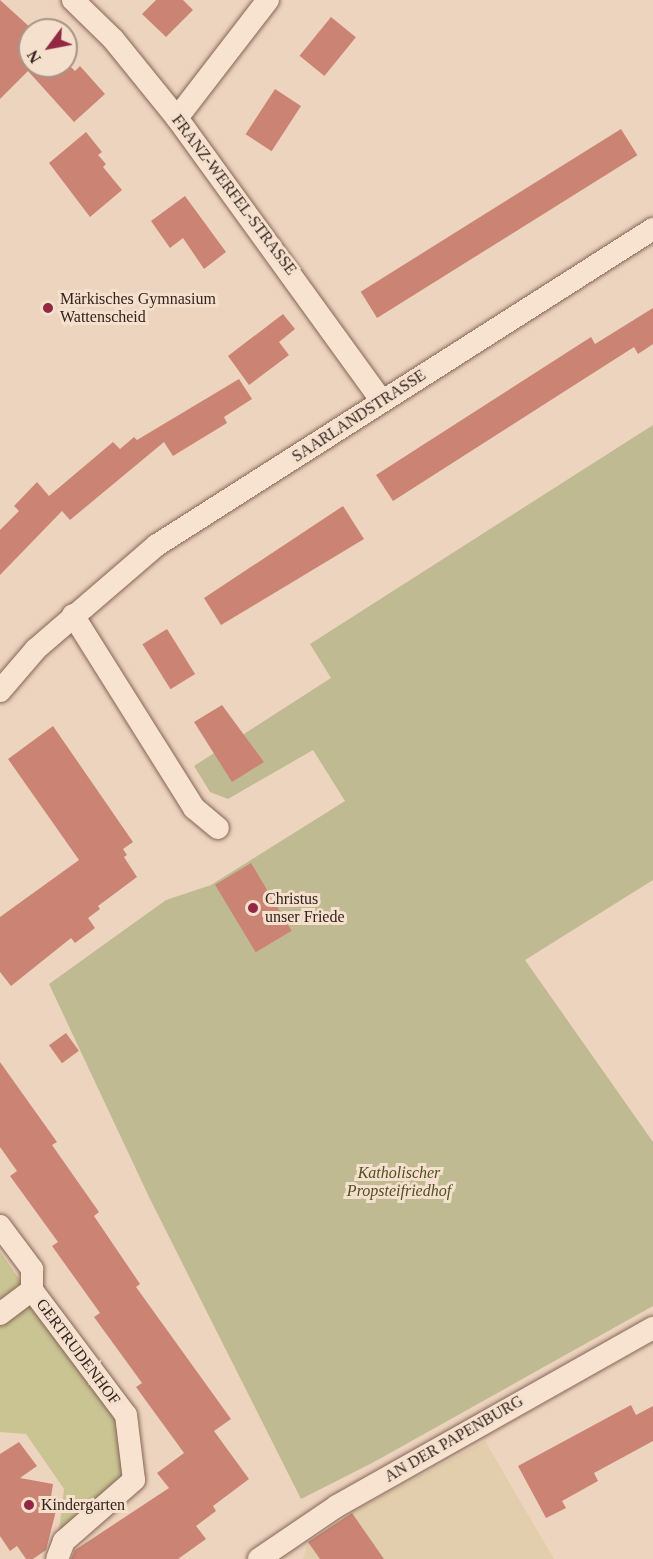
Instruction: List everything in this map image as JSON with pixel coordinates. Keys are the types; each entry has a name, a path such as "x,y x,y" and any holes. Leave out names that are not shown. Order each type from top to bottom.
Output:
{"street":[{"name":"FRANZ-WERFEL-STRASSE","path":"73,0 113,39 177,118 382,401"},
{"path":"177,118 268,0"},
{"name":"SAARLANDSTRASSE","path":"0,691 36,649 157,545 653,229"},
{"path":"73,615 194,808 218,828"},
{"name":"GERTRUDENHOF","path":"0,1226 32,1269 32,1290 126,1415 134,1480 64,1541 57,1559"},
{"name":"GERTRUDENHOF","path":"0,1314 32,1290"},
{"name":"AN DER PAPENBURG","path":"260,1559 337,1506 653,1328"}],"shaded area":[{"path":"0,1252 115,1414 123,1477 59,1531 64,1489 26,1434 0,1432"},
{"path":"485,1441 554,1559 303,1559 308,1542 352,1512"}],"green space":[{"name":"Katholischer Propsteifriedhof","path":"653,425 653,880 525,960 653,1142 653,1306 374,1462 301,1499 150,1199 49,984 166,900 211,885 345,801 313,750 228,799 210,792 194,766 331,678 310,644"}],"building":[{"path":"0,0 20,18 18,78 21,78 0,99"},
{"path":"156,0 183,0 193,10 166,37 142,14"},
{"path":"331,17 356,37 324,76 300,56"},
{"path":"80,66 105,94 74,122 34,78 78,78"},
{"path":"275,89 301,106 272,151 246,134"},
{"path":"621,129 637,155 377,318 361,292"},
{"path":"86,132 102,152 98,155 106,164 103,167 122,190 90,217 49,163"},
{"path":"185,196 226,252 204,269 183,238 170,248 151,221"},
{"path":"653,308 653,344 638,354 634,347 393,501 376,475 591,337 595,344"},
{"path":"283,314 295,329 279,342 289,355 249,385 228,356"},
{"path":"239,379 252,399 224,417 227,423 173,456 164,442 70,520 62,511 0,575 0,530 19,511 14,506 37,482 49,496 113,442 120,449 134,437 137,440"},
{"path":"343,506 364,539 221,625 204,598"},
{"path":"167,629 195,674 170,689 142,644"},
{"path":"222,705 264,762 232,782 194,722"},
{"path":"53,726 133,842 123,849 127,855 124,857 137,877 98,906 100,909 88,918 95,928 75,943 71,938 11,986 0,972 0,917 79,860 8,759"},
{"name":"Christus unser Friede","path":"251,863 292,931 256,952 215,885"},
{"path":"66,1033 79,1051 62,1063 49,1045"},
{"path":"0,1062 57,1142 52,1145 99,1212 94,1216 140,1284 136,1287 231,1419 214,1431 249,1479 213,1506 216,1511 196,1526 206,1539 178,1559 71,1559 75,1550 169,1488 157,1473 184,1453 136,1387 142,1383 94,1317 100,1313 52,1246 58,1242 10,1176 17,1171 0,1147"},
{"path":"631,1405 636,1415 653,1406 653,1441 594,1473 598,1481 562,1501 566,1508 546,1518 518,1466"},
{"name":"Kindergarten","path":"19,1442 37,1466 20,1478 53,1484 51,1497 59,1499 46,1550 33,1559 26,1559 17,1546 10,1551 0,1536 0,1454"},
{"path":"352,1513 384,1559 320,1559 308,1542"}],"place":[{"name":"Märkisches Gymnasium Wattenscheid","path":"48,308"},
{"name":"Christus unser Friede","path":"253,908"},
{"name":"Kindergarten","path":"29,1505"}]}
